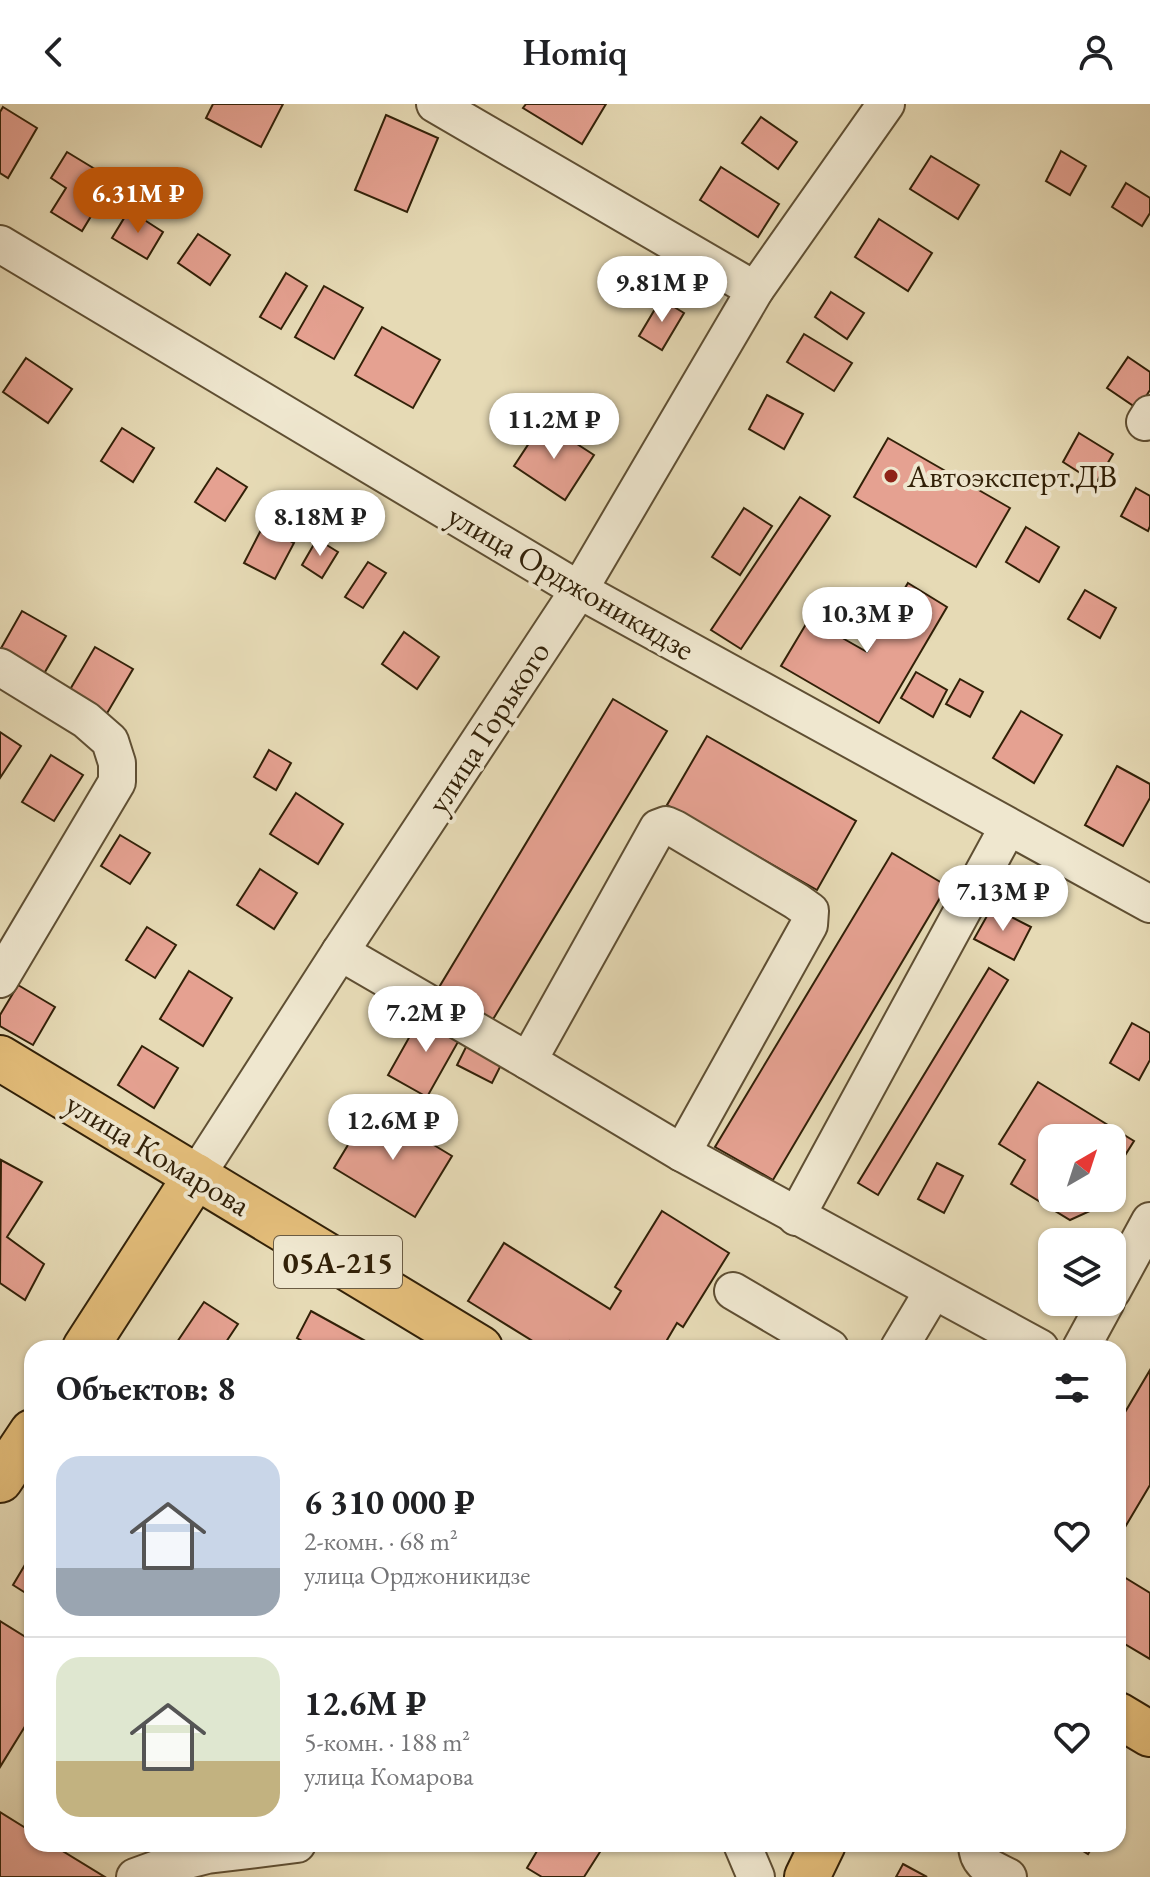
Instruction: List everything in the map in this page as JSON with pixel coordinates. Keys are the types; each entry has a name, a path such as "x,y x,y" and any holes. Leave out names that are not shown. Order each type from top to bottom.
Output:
{"main road":[{"name":"улица Комарова","path":"0,1058 196,1176 453,1340"},
{"name":"улица Горького","path":"90,1340 196,1176"},
{"path":"0,1480 24,1444"},
{"path":"1126,1720 1150,1734"},
{"path":"807,1877 819,1852"}],"street":[{"path":"435,104 755,290"},
{"name":"улица Горького","path":"196,1176 579,590 755,290 886,104"},
{"name":"улица Орджоникидзе","path":"0,244 579,590 1150,904"},
{"path":"0,667 86,720 110,741 117,763 117,782 0,979"},
{"path":"528,1061 658,828 666,825 675,829 796,901 810,911 809,925 682,1153"},
{"path":"796,1217 1008,827"},
{"path":"340,952 682,1153 1017,1340"},
{"path":"1126,1265 1150,1221"},
{"path":"733,1291 816,1340"},
{"path":"904,1340 933,1291"},
{"path":"1085,1340 1098,1316"},
{"path":"127,1877 142,1852"},
{"path":"135,1877 168,1865 232,1852"},
{"path":"745,1852 756,1877"},
{"path":"978,1852 986,1866 1008,1877"}],"building":[{"path":"213,104 283,104 261,147 206,118"},
{"path":"526,104 606,104 582,144 523,108"},
{"path":"3,107 37,128 8,178 0,173 0,112"},
{"path":"386,115 438,138 407,212 355,190"},
{"path":"761,117 797,142 778,169 742,143"},
{"path":"1061,151 1086,166 1070,195 1046,181"},
{"path":"67,152 113,180 82,231 51,212 66,188 51,178"},
{"path":"931,156 979,185 958,219 910,189"},
{"path":"721,167 779,204 758,237 700,200"},
{"path":"1126,183 1150,198 1150,213 1142,226 1112,207"},
{"path":"129,210 163,232 147,259 112,238"},
{"path":"879,219 932,253 908,291 855,257"},
{"path":"198,234 230,255 210,285 178,263"},
{"path":"286,273 307,286 281,329 260,317"},
{"path":"324,286 363,308 334,359 295,337"},
{"path":"831,292 864,313 847,339 815,317"},
{"path":"661,299 684,313 662,350 639,336"},
{"path":"382,327 440,360 413,408 355,375"},
{"path":"804,334 852,363 834,391 787,362"},
{"path":"1128,357 1150,372 1150,390 1138,409 1107,388"},
{"path":"26,358 72,389 48,423 3,392"},
{"path":"767,395 803,414 784,449 749,429"},
{"path":"543,422 594,455 565,500 514,466"},
{"path":"122,428 154,448 133,482 101,461"},
{"path":"1079,433 1113,454 1096,483 1063,462"},
{"path":"888,438 1010,508 976,567 854,497"},
{"path":"217,468 247,487 225,521 195,502"},
{"path":"1136,488 1150,496 1148,531 1121,516"},
{"path":"800,497 830,516 741,649 711,630"},
{"path":"744,508 772,526 740,575 712,557"},
{"path":"263,526 294,543 275,579 244,563"},
{"path":"1026,527 1059,547 1039,582 1006,562"},
{"path":"317,539 338,552 322,578 302,565"},
{"path":"368,562 386,573 363,608 345,597"},
{"path":"908,583 947,607 879,723 781,666 809,619 867,652"},
{"path":"1085,590 1116,608 1100,638 1068,619"},
{"path":"22,611 66,636 42,677 0,650"},
{"path":"404,632 439,657 417,689 382,664"},
{"path":"95,647 133,669 106,715 68,693"},
{"path":"916,672 947,690 933,717 901,698"},
{"path":"960,679 983,692 970,717 946,704"},
{"path":"613,699 667,731 492,1021 438,989"},
{"path":"1021,711 1062,735 1034,783 993,758"},
{"path":"0,732 21,746 0,778"},
{"path":"707,736 856,821 817,890 667,805"},
{"path":"269,750 291,763 276,790 254,777"},
{"path":"51,755 83,775 54,821 22,802"},
{"path":"1117,766 1150,784 1150,798 1123,846 1085,825"},
{"path":"296,793 343,824 318,864 270,834"},
{"path":"120,835 150,853 130,884 101,866"},
{"path":"892,853 947,886 773,1180 715,1147"},
{"path":"260,869 297,893 274,929 237,905"},
{"path":"992,907 1031,927 1014,960 974,939"},
{"path":"147,927 176,945 155,978 126,960"},
{"path":"989,968 1008,980 878,1195 858,1183"},
{"path":"189,971 232,998 203,1046 160,1019"},
{"path":"18,985 55,1007 33,1045 0,1026 0,1015"},
{"path":"424,1011 463,1033 427,1097 388,1075"},
{"path":"1132,1023 1150,1033 1150,1060 1139,1080 1110,1063"},
{"path":"471,1037 506,1055 492,1083 457,1065"},
{"path":"142,1046 178,1068 154,1108 118,1085"},
{"path":"1038,1082 1106,1124 1038,1124 1038,1200 1011,1184 1025,1160 999,1144"},
{"path":"371,1107 452,1156 415,1217 334,1168"},
{"path":"1126,1136 1134,1141 1126,1154"},
{"path":"1,1160 42,1182 7,1237 44,1264 25,1300 0,1283"},
{"path":"937,1163 963,1176 944,1213 918,1199"},
{"path":"662,1211 729,1253 683,1327 677,1323 667,1340 531,1340 468,1301 504,1243 610,1309 621,1291 615,1287"},
{"path":"1057,1212 1088,1212 1070,1220"},
{"path":"204,1302 238,1324 227,1340 178,1340"},
{"path":"311,1311 364,1340 301,1340 297,1338"},
{"path":"1150,1370 1150,1485 1126,1526 1126,1410"},
{"path":"24,1566 24,1592 13,1585"},
{"path":"1126,1578 1150,1593 1150,1659 1126,1645"},
{"path":"0,1621 24,1636 24,1728 0,1767"},
{"path":"0,1812 24,1827 24,1852 64,1852 105,1877 0,1877"},
{"path":"536,1852 600,1852 584,1877 542,1877 527,1868"},
{"path":"903,1864 927,1877 896,1877"}],"place":[{"name":"Автоэксперт.ДВ","path":"891,476"}]}
